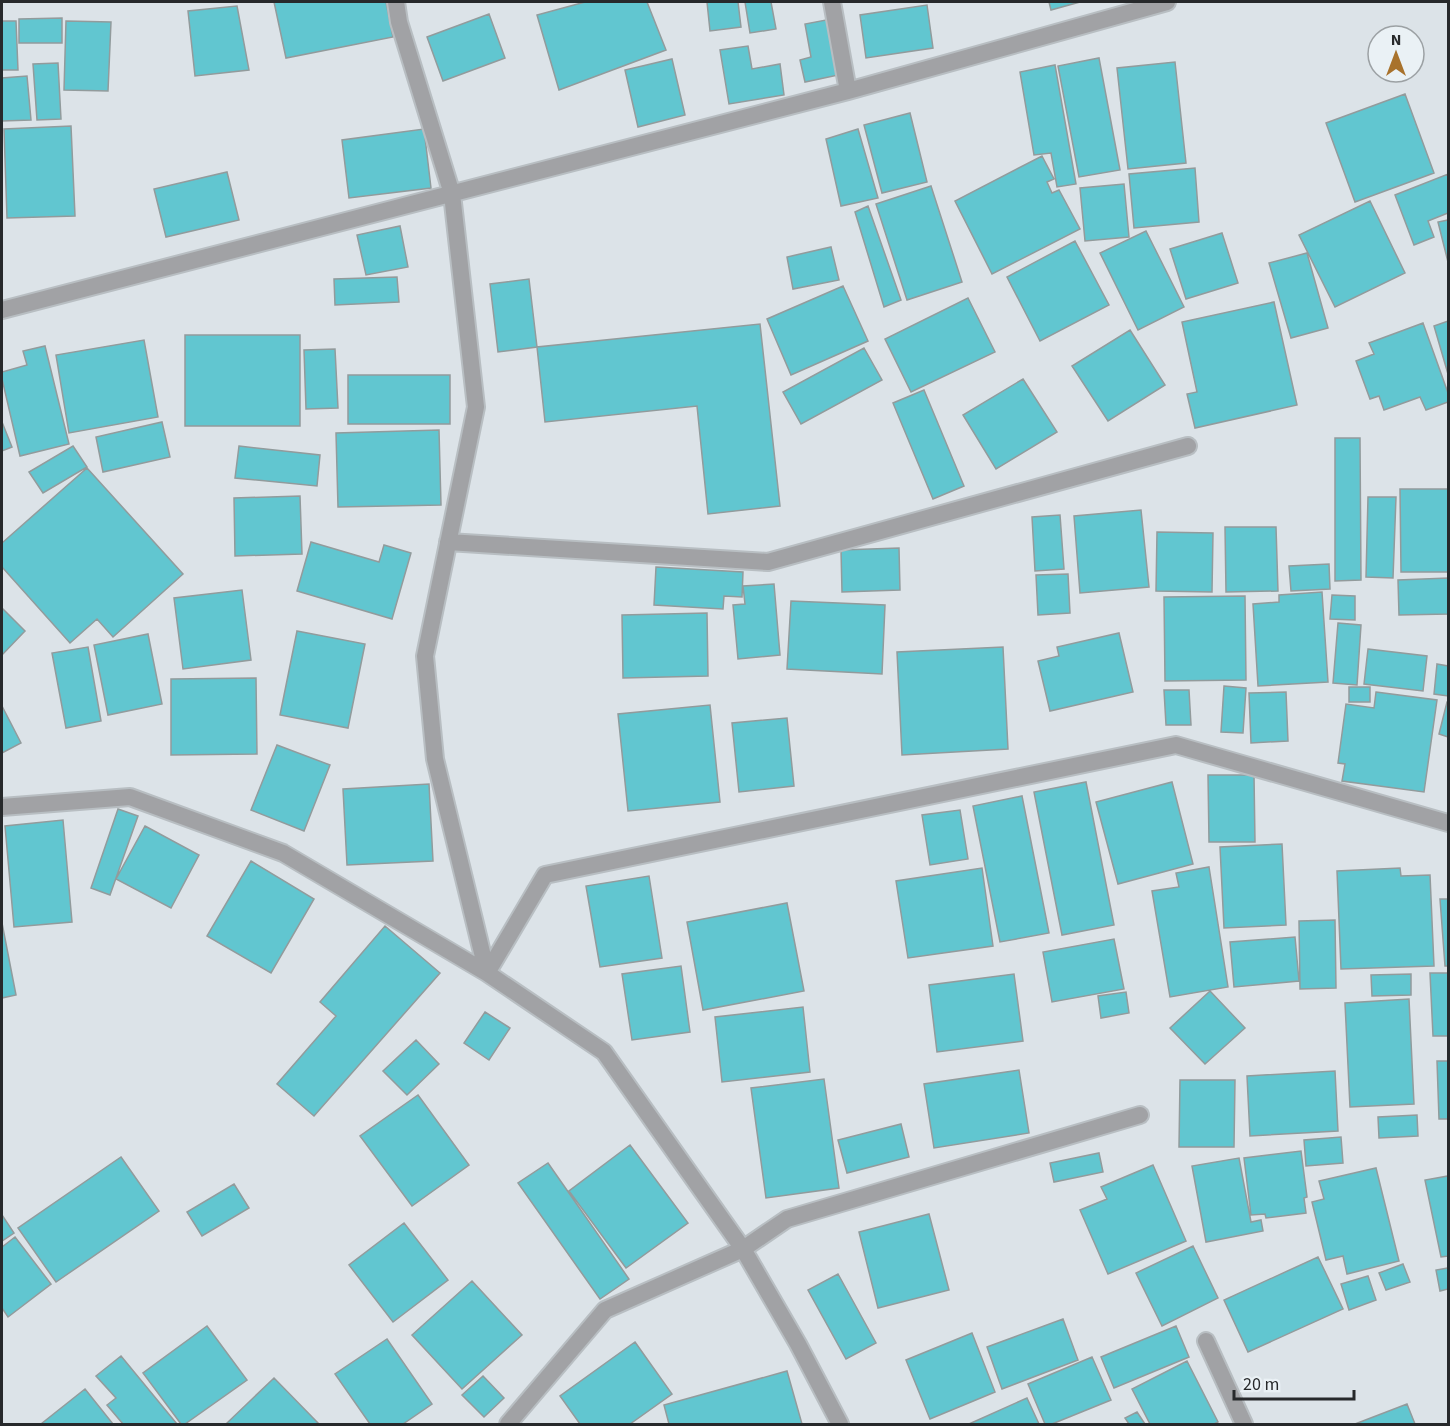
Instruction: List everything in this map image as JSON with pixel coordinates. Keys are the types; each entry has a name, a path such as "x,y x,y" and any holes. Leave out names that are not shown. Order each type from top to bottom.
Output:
{"street":[{"path":"396,2 399,22 452,194 476,407 425,656 435,759 487,974"},
{"path":"832,2 848,91"},
{"path":"2,310 848,91 1167,2"},
{"path":"448,542 768,562 1188,446"},
{"path":"487,974 545,875 1176,745 1449,823"},
{"path":"2,807 130,797 283,853 487,974 604,1052 743,1249 798,1344 840,1425"},
{"path":"508,1425 605,1310 743,1249 787,1219 1140,1115"},
{"path":"1206,1341 1244,1425"}],"building":[{"path":"274,2 386,2 393,37 286,58"},
{"path":"585,2 647,2 666,50 559,90 537,15"},
{"path":"707,2 738,2 741,27 710,31"},
{"path":"745,2 771,2 776,29 750,33"},
{"path":"1049,2 1080,2 1051,10"},
{"path":"927,5 933,48 866,58 860,15"},
{"path":"237,6 249,70 195,76 188,11"},
{"path":"489,14 505,58 443,81 427,37"},
{"path":"62,18 62,43 19,43 19,19"},
{"path":"831,19 843,74 805,82 800,60 811,57 805,24"},
{"path":"2,21 16,21 18,70 2,70"},
{"path":"66,21 111,22 108,91 64,90"},
{"path":"748,46 752,69 780,64 784,95 729,104 720,50"},
{"path":"1099,58 1120,170 1079,177 1058,66"},
{"path":"672,59 685,115 638,127 625,70"},
{"path":"1175,62 1186,163 1128,169 1117,68"},
{"path":"58,63 61,119 37,120 33,64"},
{"path":"1055,65 1076,184 1057,187 1051,153 1034,155 1020,72"},
{"path":"27,76 31,120 2,121 2,78"},
{"path":"1405,94 1434,173 1355,202 1326,123"},
{"path":"910,113 927,182 882,193 864,125"},
{"path":"71,126 75,216 7,218 4,129"},
{"path":"424,129 431,188 349,198 342,140"},
{"path":"858,129 878,198 841,206 826,139"},
{"path":"1042,156 1054,179 1047,182 1052,193 1059,190 1080,229 992,274 955,201"},
{"path":"1195,168 1199,222 1134,228 1129,174"},
{"path":"227,172 239,220 166,237 154,189"},
{"path":"1448,174 1448,213 1428,221 1434,237 1414,245 1395,195"},
{"path":"1124,184 1129,237 1085,241 1080,188"},
{"path":"931,186 962,282 907,300 876,204"},
{"path":"1370,201 1405,273 1335,307 1299,235"},
{"path":"868,206 901,300 884,307 855,212"},
{"path":"1448,220 1448,262 1438,222"},
{"path":"400,226 408,267 366,275 357,235"},
{"path":"1146,231 1184,307 1138,330 1100,253"},
{"path":"1222,233 1238,283 1186,299 1170,249"},
{"path":"1075,241 1109,305 1040,341 1007,277"},
{"path":"831,247 839,280 793,289 787,257"},
{"path":"1307,253 1328,328 1291,338 1269,263"},
{"path":"397,277 399,302 335,305 334,279"},
{"path":"529,279 537,347 498,352 490,284"},
{"path":"843,286 868,341 791,375 767,319"},
{"path":"968,298 995,352 911,392 885,339"},
{"path":"1274,302 1297,405 1195,428 1187,394 1197,392 1182,322"},
{"path":"1448,321 1448,374 1434,326"},
{"path":"1423,323 1448,393 1448,402 1426,410 1420,397 1384,410 1379,396 1370,399 1356,361 1374,354 1369,343"},
{"path":"760,324 780,506 708,514 697,406 545,422 537,347"},
{"path":"1130,330 1165,385 1108,421 1072,366"},
{"path":"185,335 300,335 300,426 185,426"},
{"path":"144,340 158,417 69,433 56,355"},
{"path":"45,346 69,444 20,456 2,372 27,365 23,351"},
{"path":"864,348 882,380 801,424 783,392"},
{"path":"335,349 338,408 306,409 304,350"},
{"path":"348,375 450,375 450,424 348,424"},
{"path":"1023,379 1057,432 996,469 963,415"},
{"path":"924,390 964,486 933,499 893,403"},
{"path":"2,422 12,447 2,451"},
{"path":"162,422 170,457 103,472 96,437"},
{"path":"439,430 441,505 338,507 336,433"},
{"path":"1335,438 1360,438 1361,580 1335,581"},
{"path":"73,446 87,467 43,493 29,472"},
{"path":"239,446 320,455 317,486 235,478"},
{"path":"87,468 183,574 113,637 97,619 70,643 2,567 2,543"},
{"path":"1400,489 1448,489 1448,572 1401,572"},
{"path":"300,496 302,554 235,556 234,498"},
{"path":"1368,497 1396,497 1393,578 1366,577"},
{"path":"1141,510 1149,587 1080,593 1074,516"},
{"path":"1060,515 1064,569 1035,571 1032,517"},
{"path":"1225,527 1276,527 1278,591 1226,592"},
{"path":"1157,532 1213,533 1212,592 1156,591"},
{"path":"311,542 379,562 384,545 411,553 392,619 297,591"},
{"path":"899,548 900,590 842,592 841,550"},
{"path":"1329,564 1330,589 1291,591 1289,566"},
{"path":"656,567 743,572 742,597 724,596 723,609 654,605"},
{"path":"1068,574 1070,613 1038,615 1036,575"},
{"path":"1448,578 1448,614 1399,615 1398,580"},
{"path":"774,584 780,655 738,659 733,605 745,604 743,586"},
{"path":"242,590 251,660 183,669 174,598"},
{"path":"1322,592 1328,682 1258,686 1253,604 1279,602 1279,595"},
{"path":"1332,595 1355,596 1355,620 1330,619"},
{"path":"1245,596 1246,680 1165,681 1164,597"},
{"path":"791,601 885,605 882,674 787,669"},
{"path":"2,608 25,631 2,655"},
{"path":"707,613 708,676 623,678 622,615"},
{"path":"1338,623 1361,625 1357,685 1333,683"},
{"path":"297,631 365,644 348,728 280,715"},
{"path":"1119,633 1133,692 1050,711 1038,661 1059,656 1057,647"},
{"path":"148,634 162,704 108,715 94,645"},
{"path":"88,647 101,721 66,728 52,653"},
{"path":"1003,647 1008,749 902,755 897,652"},
{"path":"1368,649 1427,656 1423,691 1364,684"},
{"path":"1437,664 1448,666 1448,696 1434,694"},
{"path":"256,678 257,754 171,755 171,679"},
{"path":"1224,686 1246,688 1243,733 1221,732"},
{"path":"1349,687 1370,687 1370,702 1349,702"},
{"path":"1164,690 1189,690 1191,725 1166,725"},
{"path":"1286,692 1288,741 1251,743 1249,693"},
{"path":"1376,692 1437,700 1424,792 1342,781 1345,764 1338,763 1346,704 1374,708"},
{"path":"1448,702 1448,737 1439,734"},
{"path":"710,705 720,802 628,811 618,714"},
{"path":"2,706 21,743 2,753"},
{"path":"787,718 794,786 739,792 732,723"},
{"path":"277,745 330,765 304,831 251,810"},
{"path":"1208,775 1254,775 1255,842 1209,842"},
{"path":"1086,782 1114,925 1062,935 1034,792"},
{"path":"1172,782 1193,864 1118,884 1096,802"},
{"path":"429,784 433,861 347,865 343,789"},
{"path":"1022,796 1049,933 1000,942 973,806"},
{"path":"118,809 138,816 110,895 91,888"},
{"path":"960,810 968,859 930,865 922,815"},
{"path":"63,820 72,922 14,927 5,826"},
{"path":"145,826 199,855 171,908 116,879"},
{"path":"1282,844 1286,925 1224,928 1220,847"},
{"path":"251,861 314,899 271,973 207,936"},
{"path":"1209,867 1228,987 1170,997 1152,891 1179,887 1176,873"},
{"path":"982,868 993,946 908,958 896,881"},
{"path":"1400,868 1401,876 1430,875 1434,966 1341,969 1337,871"},
{"path":"649,876 662,958 600,967 586,886"},
{"path":"1440,899 1448,899 1448,966 1445,966"},
{"path":"787,903 804,991 703,1010 687,922"},
{"path":"1335,920 1336,988 1300,989 1299,921"},
{"path":"2,923 16,995 2,998"},
{"path":"385,926 440,973 314,1116 277,1084 336,1016 320,1002"},
{"path":"1295,937 1299,981 1234,987 1230,942"},
{"path":"1114,939 1124,989 1052,1002 1043,952"},
{"path":"681,966 690,1032 632,1040 622,974"},
{"path":"1430,973 1448,973 1448,1036 1433,1036"},
{"path":"1014,974 1023,1041 937,1052 929,985"},
{"path":"1411,974 1411,995 1372,996 1371,975"},
{"path":"1210,991 1245,1028 1205,1064 1170,1028"},
{"path":"1126,992 1129,1013 1101,1018 1098,996"},
{"path":"1409,999 1414,1104 1350,1107 1345,1003"},
{"path":"803,1007 810,1072 722,1082 715,1017"},
{"path":"485,1012 510,1028 489,1060 464,1043"},
{"path":"416,1040 439,1064 407,1095 383,1071"},
{"path":"1437,1061 1448,1061 1448,1119 1439,1119"},
{"path":"1019,1070 1029,1133 934,1148 924,1084"},
{"path":"1335,1071 1338,1131 1250,1136 1247,1076"},
{"path":"824,1079 839,1188 766,1198 751,1088"},
{"path":"1180,1080 1235,1080 1234,1147 1179,1147"},
{"path":"418,1095 469,1165 412,1206 360,1136"},
{"path":"1417,1115 1418,1136 1379,1138 1378,1117"},
{"path":"901,1124 909,1157 847,1173 838,1140"},
{"path":"1341,1137 1343,1163 1306,1166 1304,1140"},
{"path":"630,1145 688,1223 626,1268 569,1191"},
{"path":"1301,1151 1307,1197 1304,1198 1306,1213 1266,1218 1265,1214 1251,1215 1244,1158"},
{"path":"1099,1153 1103,1172 1054,1182 1050,1163"},
{"path":"121,1157 159,1211 56,1282 18,1228"},
{"path":"1239,1158 1251,1222 1261,1220 1263,1231 1206,1242 1192,1166"},
{"path":"548,1163 629,1279 600,1299 518,1183"},
{"path":"1153,1165 1186,1241 1108,1274 1080,1210 1107,1199 1101,1187"},
{"path":"1376,1168 1399,1261 1347,1274 1343,1256 1326,1260 1312,1202 1324,1199 1319,1181"},
{"path":"1448,1176 1448,1256 1441,1257 1425,1180"},
{"path":"234,1184 249,1208 202,1236 187,1212"},
{"path":"929,1214 949,1290 878,1308 859,1232"},
{"path":"2,1215 14,1233 2,1241"},
{"path":"404,1223 448,1280 393,1322 349,1265"},
{"path":"15,1237 51,1284 8,1317 2,1308 2,1247"},
{"path":"1193,1246 1218,1298 1162,1326 1136,1273"},
{"path":"1318,1257 1343,1309 1248,1352 1224,1300"},
{"path":"1403,1264 1410,1282 1386,1290 1379,1273"},
{"path":"1448,1268 1448,1289 1440,1291 1436,1270"},
{"path":"838,1274 876,1343 846,1359 808,1290"},
{"path":"1368,1276 1376,1300 1349,1310 1341,1284"},
{"path":"472,1281 522,1335 462,1389 412,1335"},
{"path":"1063,1319 1078,1360 1002,1389 987,1347"},
{"path":"207,1326 247,1380 185,1424 181,1424 143,1373"},
{"path":"1176,1326 1189,1357 1114,1388 1101,1357"},
{"path":"972,1333 995,1392 930,1419 906,1360"},
{"path":"387,1339 432,1404 403,1424 370,1424 335,1374"},
{"path":"635,1342 672,1394 630,1424 580,1424 560,1396"},
{"path":"121,1356 177,1424 123,1424 107,1405 116,1398 96,1376"},
{"path":"1092,1357 1111,1400 1052,1424 1045,1424 1028,1384"},
{"path":"1187,1361 1218,1422 1214,1424 1150,1424 1132,1389"},
{"path":"787,1371 802,1424 669,1424 664,1405"},
{"path":"483,1376 504,1398 484,1417 462,1395"},
{"path":"274,1378 319,1424 227,1423"},
{"path":"85,1389 113,1424 41,1424"},
{"path":"1027,1398 1039,1424 969,1424"},
{"path":"1407,1404 1415,1424 1355,1424"},
{"path":"1137,1412 1145,1424 1129,1424 1125,1418"}]}
